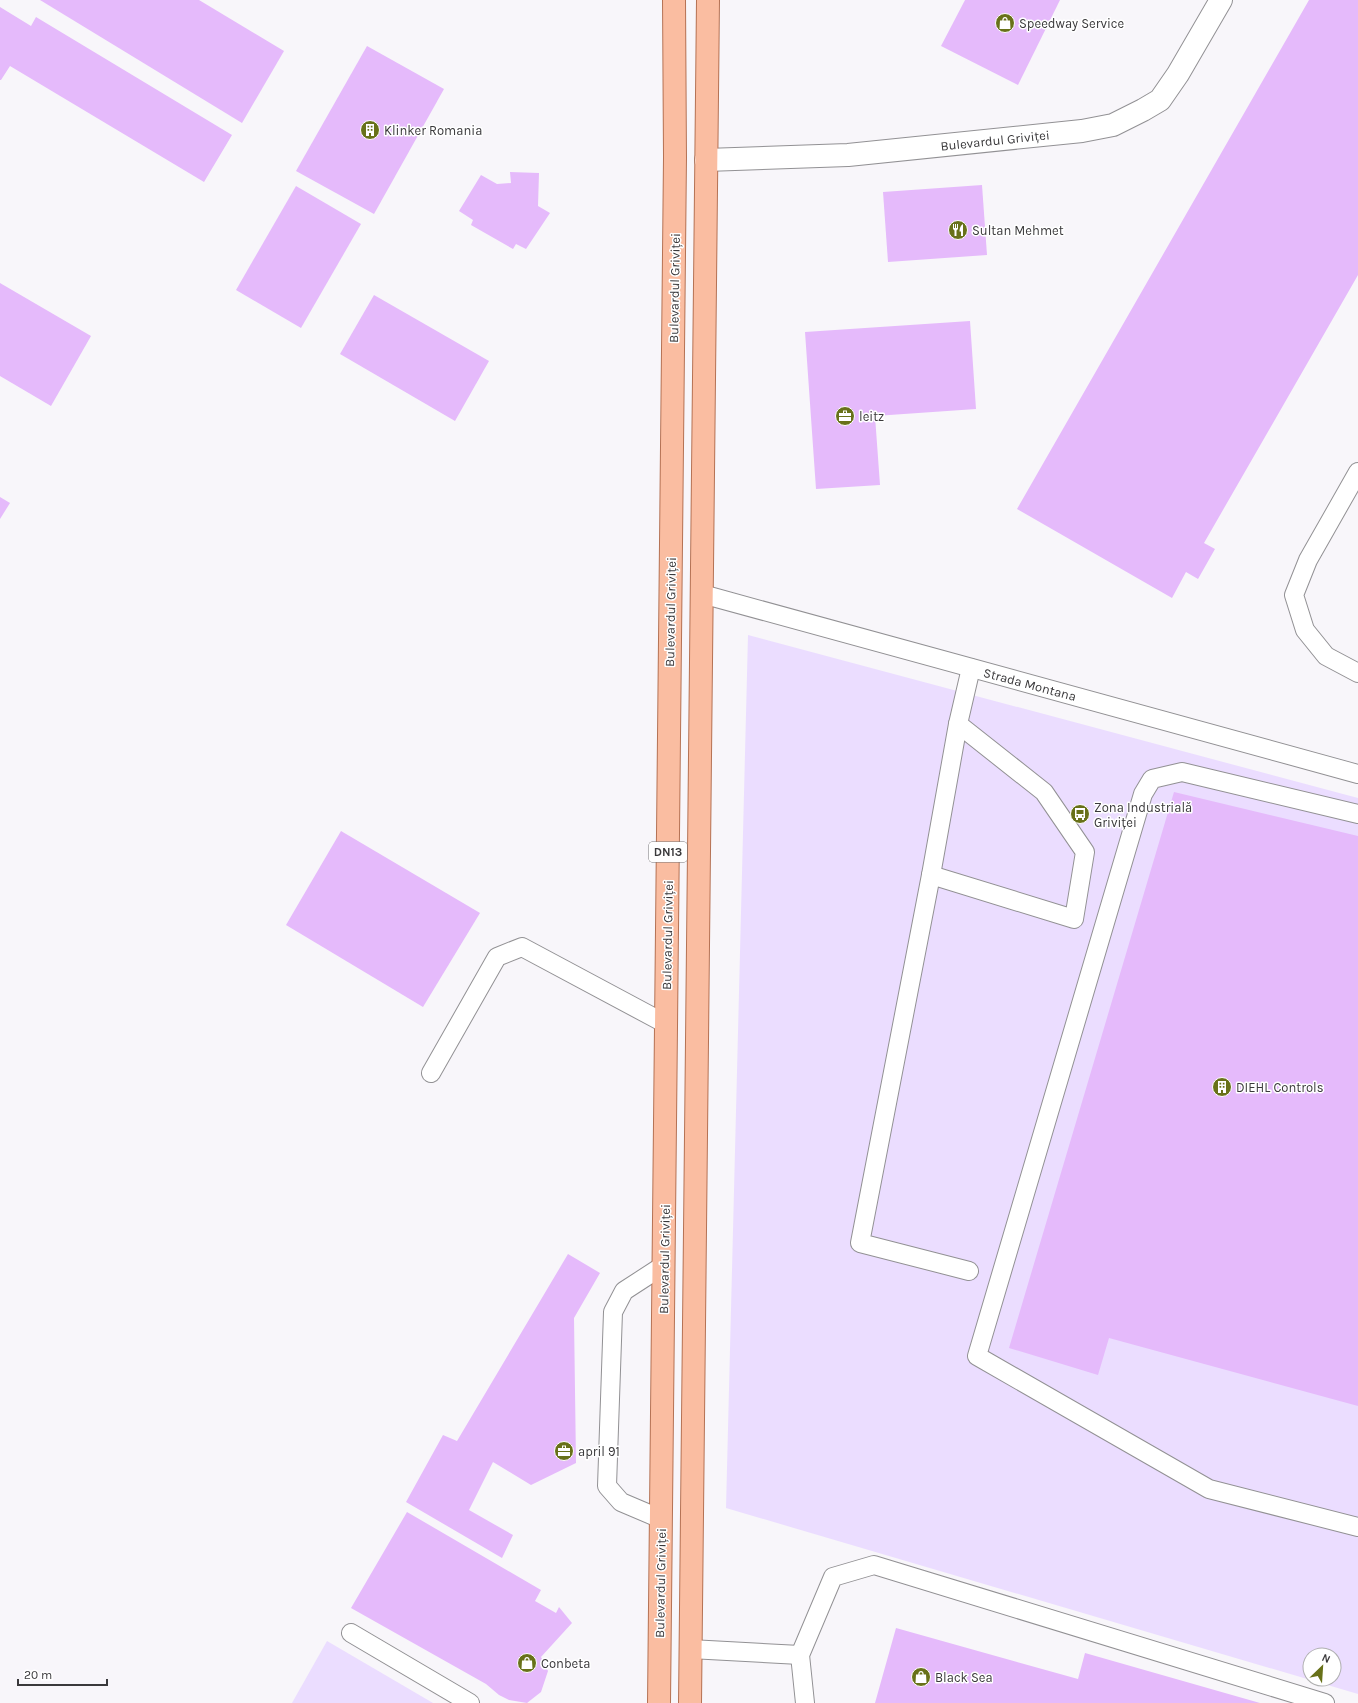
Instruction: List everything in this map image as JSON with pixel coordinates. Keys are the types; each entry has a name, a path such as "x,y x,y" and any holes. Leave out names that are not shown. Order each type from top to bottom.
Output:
{"main road":[{"name":"Bulevardul Griviței","path":"659,1703 675,173 674,0"},
{"path":"690,1703 708,0"}],"street":[{"name":"Bulevardul Griviței","path":"706,160 848,155 1082,131 1113,125 1160,100 1178,74 1221,0"}],"lane":[{"path":"1358,472 1308,560 1294,595 1305,630 1326,656 1358,673"},
{"name":"Strada Montana","path":"702,594 1358,774"},
{"path":"969,1271 860,1243 931,876 958,724 971,668"},
{"path":"931,876 1074,919 1085,852 1044,792 958,724"},
{"path":"1358,814 1182,772 1152,779 1143,794 977,1356 1210,1489 1358,1527"},
{"path":"431,1073 498,957 522,946 666,1024"},
{"path":"661,1519 621,1502 607,1486 613,1312 624,1291 664,1265"},
{"path":"805,1703 800,1655 833,1577 874,1565 1325,1703"},
{"path":"351,1633 470,1703"},
{"path":"690,1649 800,1655"}],"shaded area":[{"path":"748,635 1358,798 1358,1694 1334,1687 1342,1687 1342,1647 1302,1647 1302,1678 726,1508"},
{"path":"327,1641 433,1703 292,1703"}],"building":[{"path":"40,0 199,0 284,51 242,123"},
{"path":"965,0 1060,0 1018,85 941,46"},
{"path":"1309,0 1358,0 1358,275 1204,543 1215,549 1198,579 1186,572 1172,598 1017,509"},
{"path":"0,7 31,26 36,17 232,135 204,182 10,66 0,80"},
{"name":"Klinker Romania","path":"367,46 444,89 374,214 296,171"},
{"path":"510,172 539,173 538,206 550,213 526,249 516,244 513,249 471,225 473,220 459,211 481,175 497,184 511,183"},
{"path":"982,185 987,255 888,262 883,192"},
{"path":"296,186 361,224 301,328 236,290"},
{"path":"0,283 91,336 51,406 0,376"},
{"path":"374,295 489,361 455,421 340,354"},
{"path":"970,321 976,409 875,416 880,485 816,489 805,332"},
{"path":"0,497 10,503 0,519"},
{"name":"DIEHL Controls","path":"1174,792 1358,836 1358,1406 1109,1338 1098,1375 1009,1348"},
{"path":"341,831 480,913 423,1007 286,925"},
{"path":"568,1254 600,1273 574,1318 576,1463 531,1485 493,1462 469,1510 513,1535 502,1558 406,1502 443,1435 457,1441"},
{"path":"407,1512 541,1590 535,1601 556,1613 559,1607 572,1623 541,1657 548,1671 541,1692 527,1703 509,1700 499,1695 486,1684 351,1608"},
{"path":"896,1628 1078,1679 1085,1653 1260,1703 875,1703"}],"place":[{"name":"Speedway Service","path":"1005,23"},
{"name":"Klinker Romania","path":"370,130"},
{"name":"Sultan Mehmet","path":"958,230"},
{"name":"leitz","path":"845,416"},
{"name":"Zona Industrială Griviței","path":"1080,814"},
{"name":"DIEHL Controls","path":"1222,1087"},
{"name":"april 91","path":"564,1451"},
{"name":"Conbeta","path":"527,1663"},
{"name":"Black Sea","path":"921,1677"}]}
